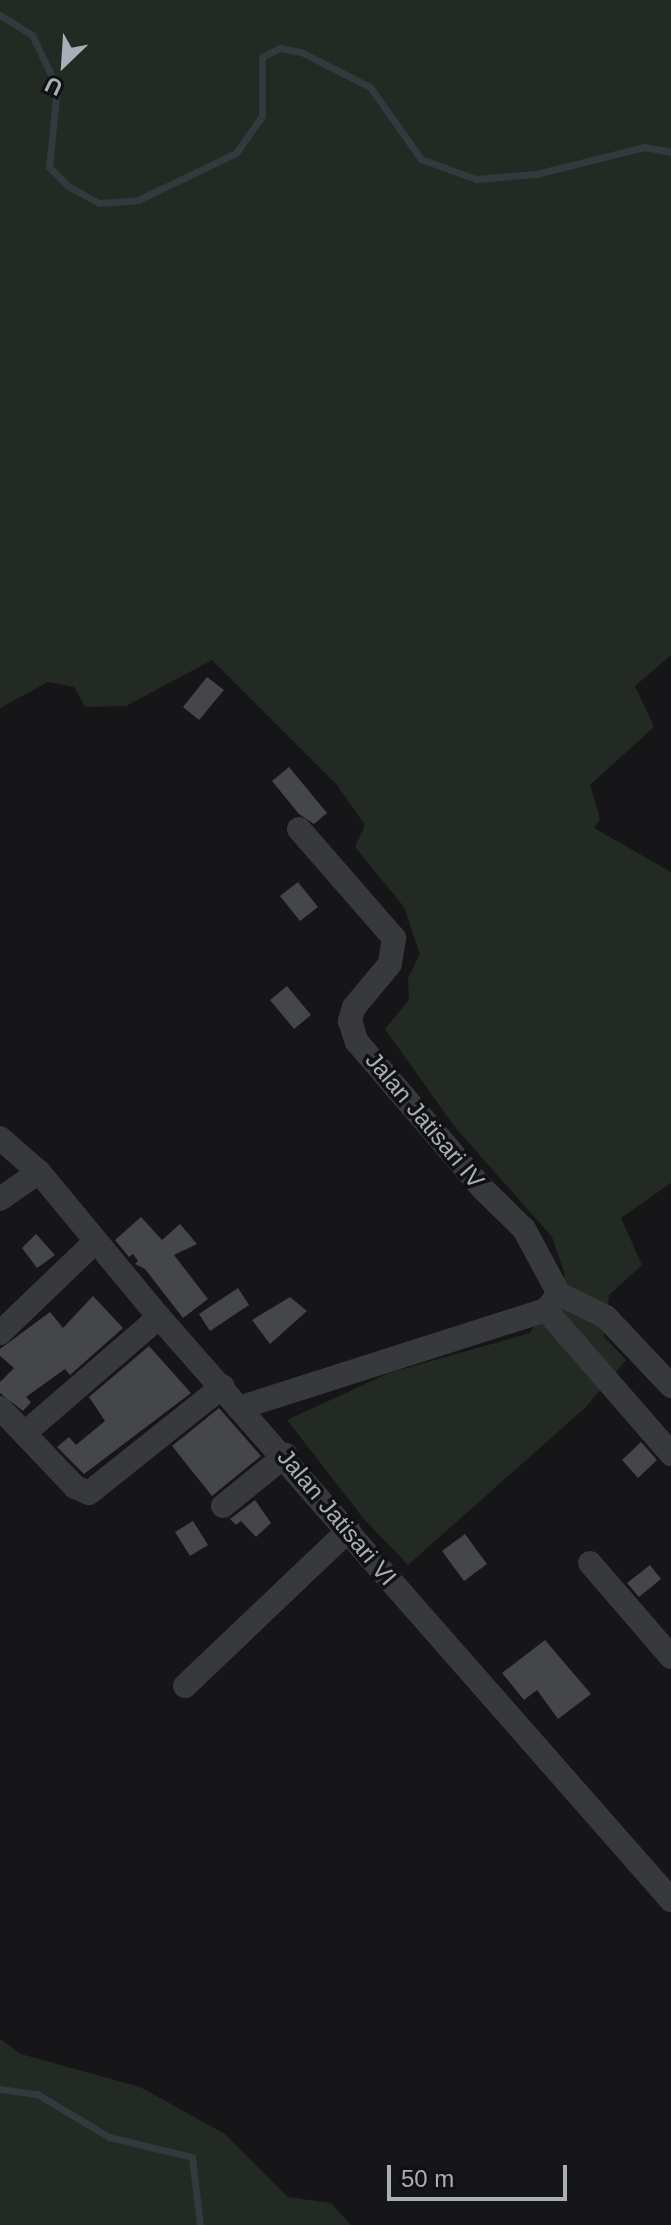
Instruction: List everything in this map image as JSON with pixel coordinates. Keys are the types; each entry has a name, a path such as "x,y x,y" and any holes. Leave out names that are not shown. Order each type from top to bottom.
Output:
{"street":[{"name":"Jalan Jatisari IV","path":"299,829 394,938 390,964 354,1007 351,1033 483,1189 524,1229 552,1302 671,1454"},
{"name":"Jalan Jatisari VI","path":"0,1138 39,1172 159,1317 286,1455 671,1900"},
{"path":"0,1199 39,1172"},
{"path":"0,1333 95,1242"},
{"path":"242,1407 552,1302 606,1317 671,1386"},
{"path":"26,1432 159,1317"},
{"path":"0,1408 75,1487 89,1493 223,1386"},
{"path":"223,1506 286,1455"},
{"path":"185,1686 349,1530"},
{"path":"590,1563 671,1657"}],"shaded area":[{"path":"0,0 671,0 671,655 635,686 654,727 590,785 600,819 594,828 671,872 671,1183 621,1218 642,1265 609,1295 604,1337 626,1360 586,1407 408,1565 364,1519 287,1420 389,1373 530,1333 565,1275 552,1237 454,1126 385,1029 409,1000 408,978 420,954 404,907 355,847 365,825 337,785 212,660 126,706 85,707 74,687 48,682 0,708"},
{"path":"0,2039 21,2054 140,2087 225,2134 288,2197 331,2203 351,2225 0,2225"}],"building":[{"path":"207,677 224,690 199,720 183,707"},
{"path":"289,767 327,813 314,824 299,814 272,781"},
{"path":"298,882 318,907 300,921 280,896"},
{"path":"287,986 311,1015 294,1029 270,1000"},
{"path":"141,1217 162,1240 180,1224 197,1244 174,1255 208,1299 183,1318 145,1269 135,1264 138,1261 133,1254 129,1257 115,1240"},
{"path":"36,1234 55,1255 37,1268 22,1248"},
{"path":"238,1288 249,1305 210,1331 199,1314"},
{"path":"93,1296 123,1328 70,1375 65,1369 26,1397 31,1402 23,1411 0,1393 0,1382 14,1368 0,1356 0,1349 50,1312 63,1328"},
{"path":"290,1297 307,1311 270,1344 252,1320"},
{"path":"149,1346 191,1393 84,1474 57,1447 69,1437 76,1445 105,1421 89,1397"},
{"path":"219,1408 261,1456 212,1496 172,1446"},
{"path":"641,1442 657,1460 638,1478 622,1460"},
{"path":"255,1500 271,1523 256,1537 241,1521 236,1525 230,1519"},
{"path":"193,1521 208,1545 190,1556 175,1532"},
{"path":"465,1534 487,1564 464,1581 442,1551"},
{"path":"650,1565 661,1579 639,1597 627,1583"},
{"path":"545,1640 591,1694 558,1719 537,1690 524,1700 502,1673"}],"waterway":[{"path":"0,15 32,35 57,87 49,167 68,186 99,203 138,200 236,153 262,116 262,57 280,48 301,52 370,87 421,159 476,179 536,174 644,147 671,152"},
{"path":"0,2089 37,2094 109,2137 192,2157 200,2225"}]}
